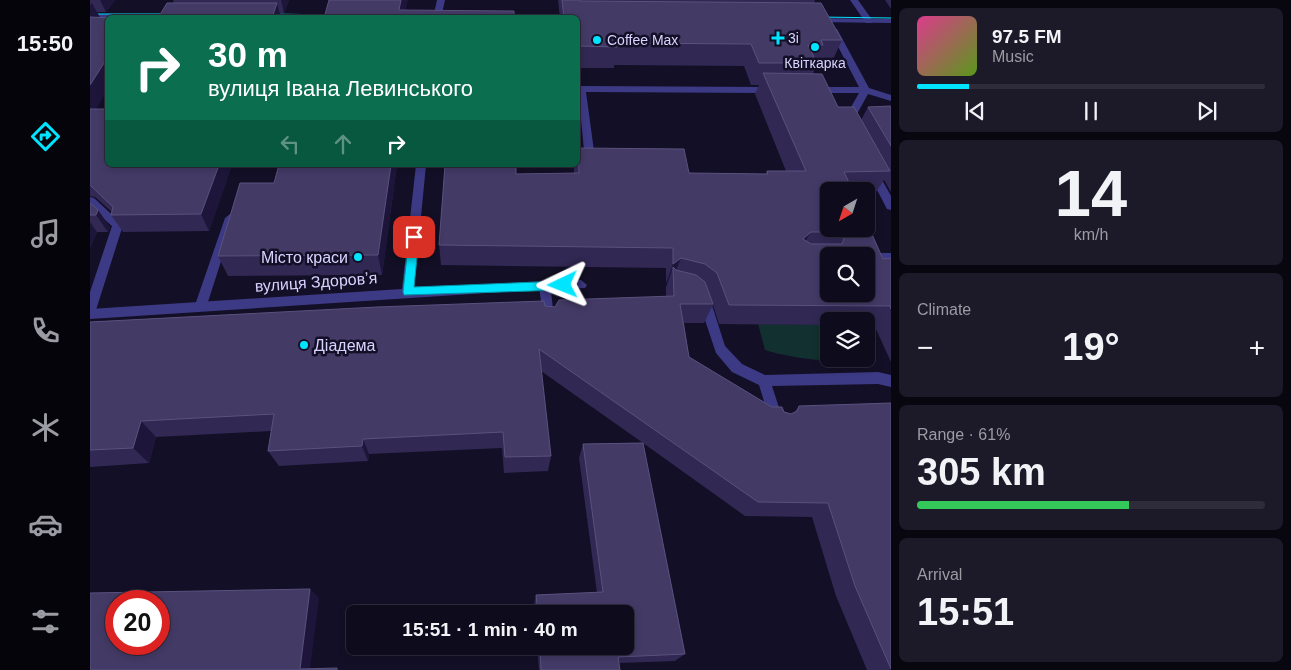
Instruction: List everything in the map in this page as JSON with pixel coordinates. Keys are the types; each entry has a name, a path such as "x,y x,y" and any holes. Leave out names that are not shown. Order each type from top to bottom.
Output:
{"street":[{"path":"438,15 441,0"},
{"path":"854,0 869,21"},
{"path":"90,16 105,16"},
{"path":"809,20 891,21"},
{"path":"828,20 865,90"},
{"path":"589,151 581,89 786,90"},
{"path":"806,90 865,90 891,98"},
{"path":"851,131 847,123 865,90"},
{"path":"869,165 891,206"},
{"path":"408,292 421,167"},
{"path":"90,201 118,225 90,310"},
{"path":"200,308 236,202"},
{"path":"875,257 891,257"},
{"name":"вулиця Здоровʼя","path":"90,314 200,308 408,292 581,285"},
{"path":"545,286 548,320"},
{"path":"692,289 703,297 720,349 737,368 764,380 878,378 891,381"},
{"path":"764,380 778,423"}],"green space":[{"path":"758,324 820,325 820,359 778,354 765,350"}],"building":[{"path":"329,0 401,0 399,10 514,11 514,15 325,15"},
{"path":"562,0 821,3 842,40 821,40 823,45 808,45 817,63 759,63 751,44 617,43 617,47 580,46 580,15 564,15"},
{"path":"167,3 277,3 273,15 160,15"},
{"path":"90,17 105,18 105,62 90,85"},
{"path":"763,73 822,74 838,107 854,107 890,171 844,172 849,182 820,182 820,232 811,232 803,239 811,244 842,244 844,238 874,238 883,259 891,258 891,309 890,306 729,305 717,273 705,264 681,258 673,264 673,248 439,245 445,167 516,167 516,174 579,173 580,148 684,149 689,173 768,174 767,171 806,171"},
{"path":"891,106 891,146 868,107"},
{"path":"90,109 105,109 105,167 218,167 201,214 111,215 113,207 90,185"},
{"path":"278,167 391,167 378,255 218,256 240,183 274,183"},
{"path":"90,203 98,210 96,215 90,215"},
{"path":"673,267 676,270 696,275 705,282 713,304 680,304 689,357 772,407 782,407 784,412 791,414 797,411 799,406 891,403 891,669 855,586 828,503 758,502 539,349 551,456 505,457 503,432 363,439 362,446 268,451 274,414 141,421 133,448 90,450 90,322 377,307 544,301 545,306 555,307 559,300 674,296"},
{"path":"643,443 685,654 618,657 620,670 541,670 540,655 634,655 634,605 537,605 536,595 603,592 583,444"},
{"path":"310,589 300,669 337,668 337,670 90,670 90,593 105,593 105,655 170,655 170,592"}],"tram line":[{"path":"90,14 174,14"},
{"path":"266,14 339,15"},
{"path":"816,17 891,18"}],"place":[{"name":"3і","path":"778,38"},
{"name":"Coffee Max","path":"597,40"},
{"name":"Квіткарка","path":"815,47"},
{"name":"Місто краси","path":"358,257"},
{"name":"Діадема","path":"304,345"}],"route":[{"path":"414,237 408,292 563,285"}]}
